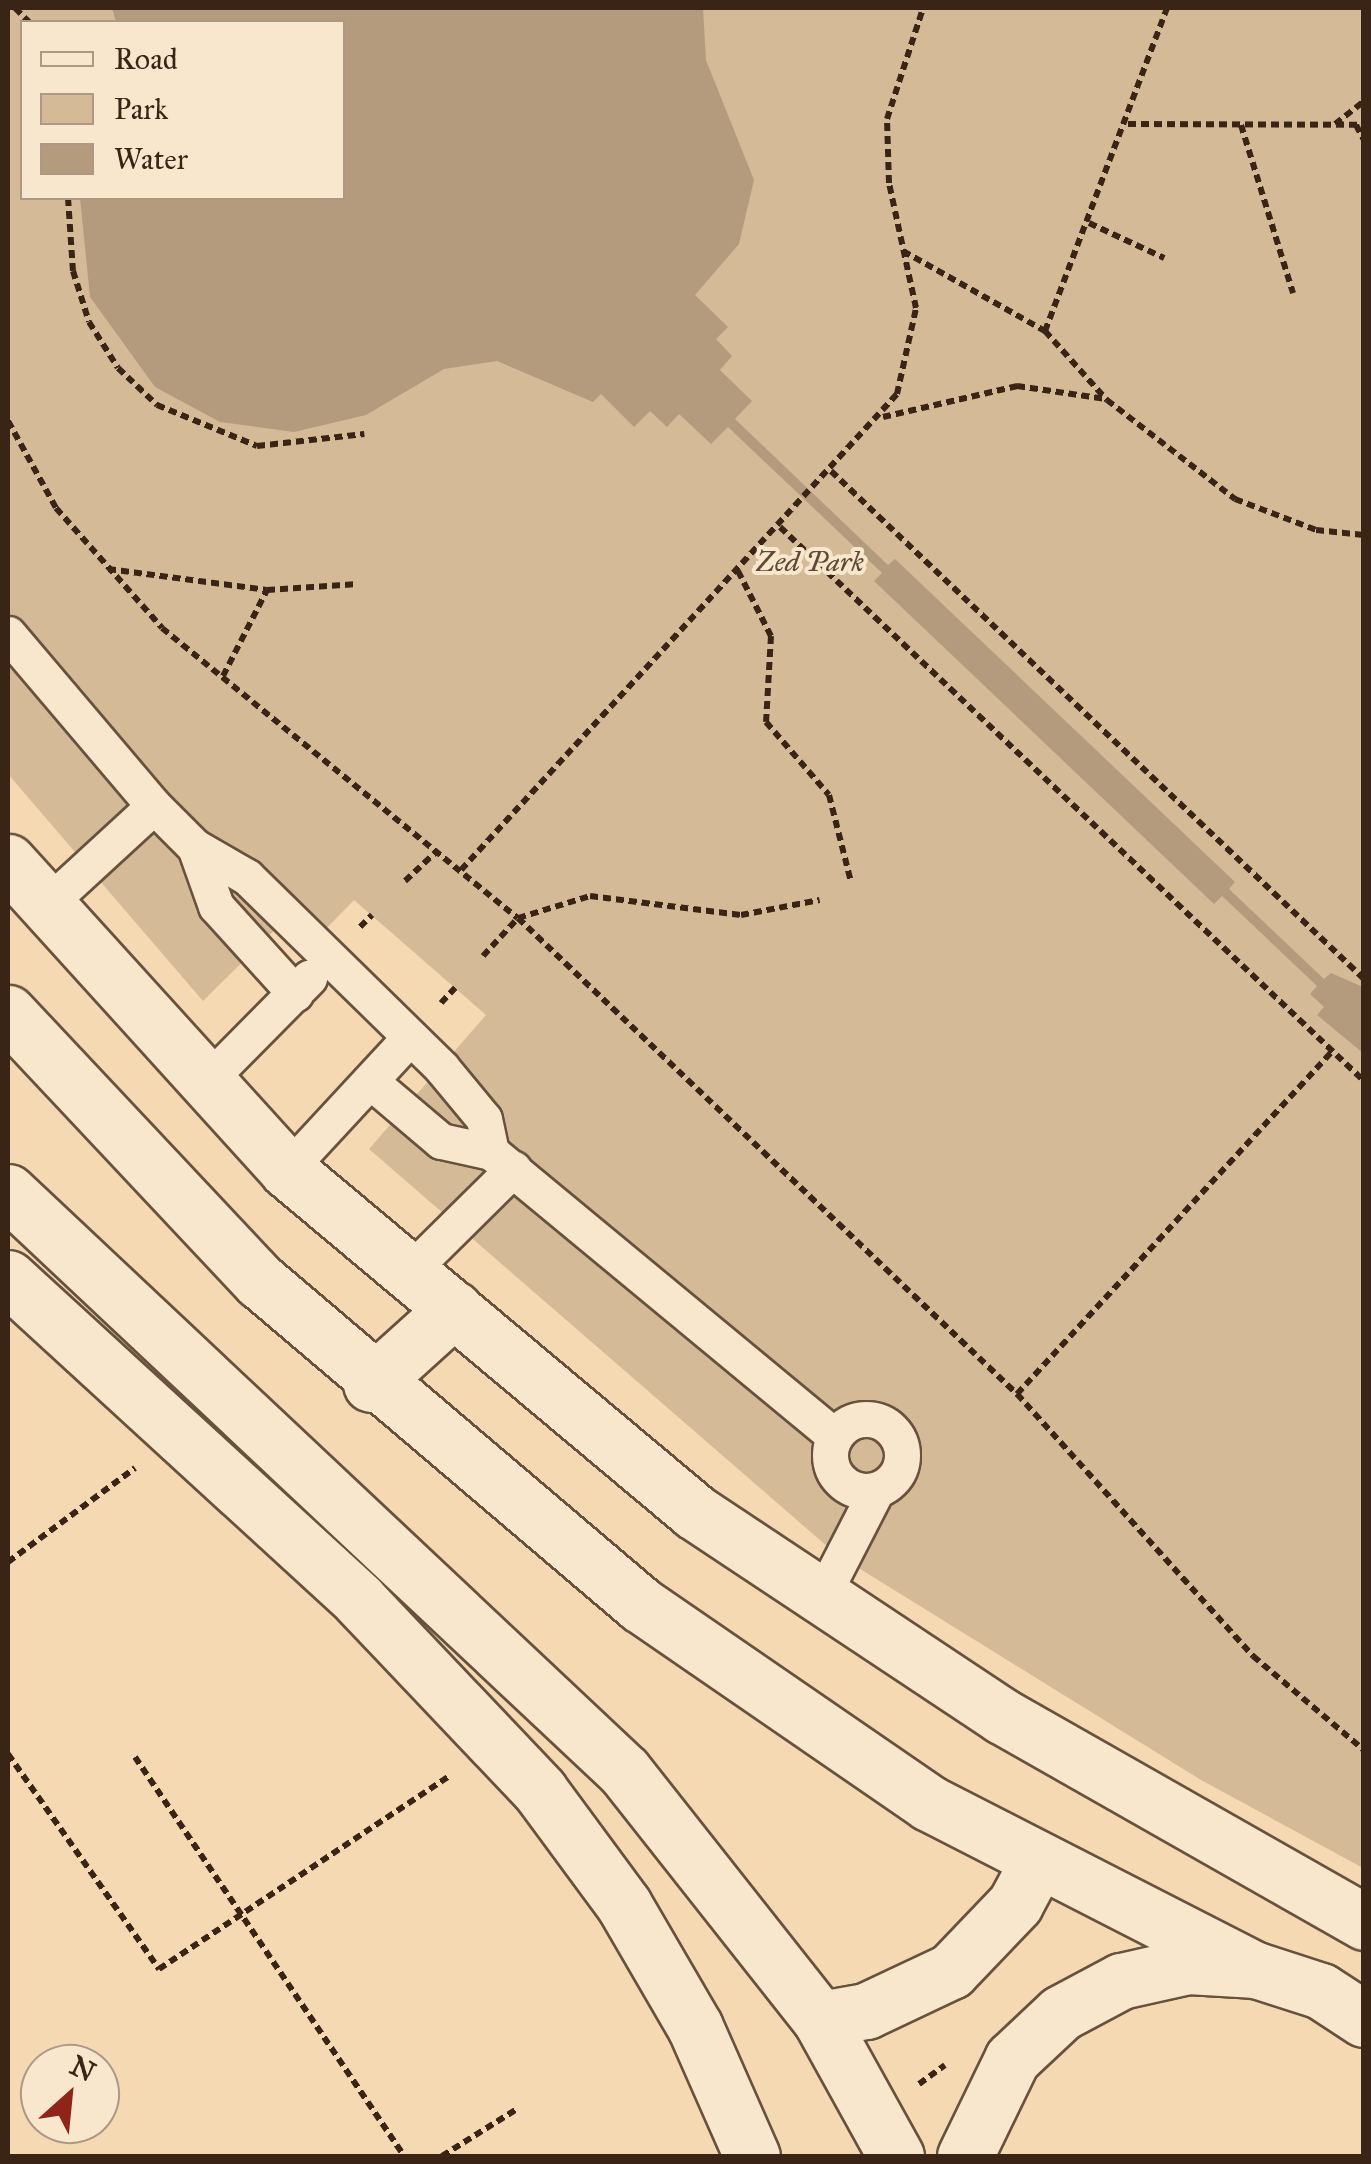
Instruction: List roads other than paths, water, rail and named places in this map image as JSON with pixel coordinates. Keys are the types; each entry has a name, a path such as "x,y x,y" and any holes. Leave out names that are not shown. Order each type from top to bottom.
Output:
{"street":[{"path":"8,862 203,1085 286,1170 411,1270 695,1512 822,1598 1132,1795 1364,1922"},
{"path":"8,1013 154,1174 372,1384 657,1616 912,1792 1037,1863 1256,1970 1321,1991 1364,2019"},
{"path":"8,1192 624,1771 820,2019 896,2156"},
{"path":"12,1288 180,1434 497,1744 624,1904 695,2027 752,2156"},
{"path":"372,1384 454,1309"},
{"path":"820,2019 866,2011 950,1971 1005,1916 1037,1863"},
{"path":"965,2156 1012,2059 1061,2013 1121,1980 1188,1966 1256,1970"}],"lane":[{"path":"8,634 154,806 195,847 248,877 476,1106 502,1160"},
{"path":"44,906 154,806"},
{"path":"195,847 216,906 295,993"},
{"path":"203,1085 328,960"},
{"path":"286,1170 410,1037"},
{"path":"370,1081 441,1141 502,1160 834,1436 836,1476 876,1491"},
{"path":"411,1270 502,1160"},
{"path":"822,1598 876,1491 900,1470 890,1426 860,1418 834,1436"}],"water":[{"path":"112,8 703,8 706,60 754,180 739,244 695,295 728,327 716,339 732,356 720,370 752,401 735,419 888,565 895,559 1235,882 1229,889 1324,979 1331,973 1363,987 1363,1053 1317,1015 1324,1007 1310,994 1317,986 1222,896 1214,904 874,581 882,573 728,427 711,444 679,414 667,427 650,411 634,427 601,394 593,402 497,361 444,369 366,415 294,432 220,422 155,387 90,297 80,200 345,200 345,20 115,20"}],"park label":[{"name":"Zed Park","path":"810,562"}]}
